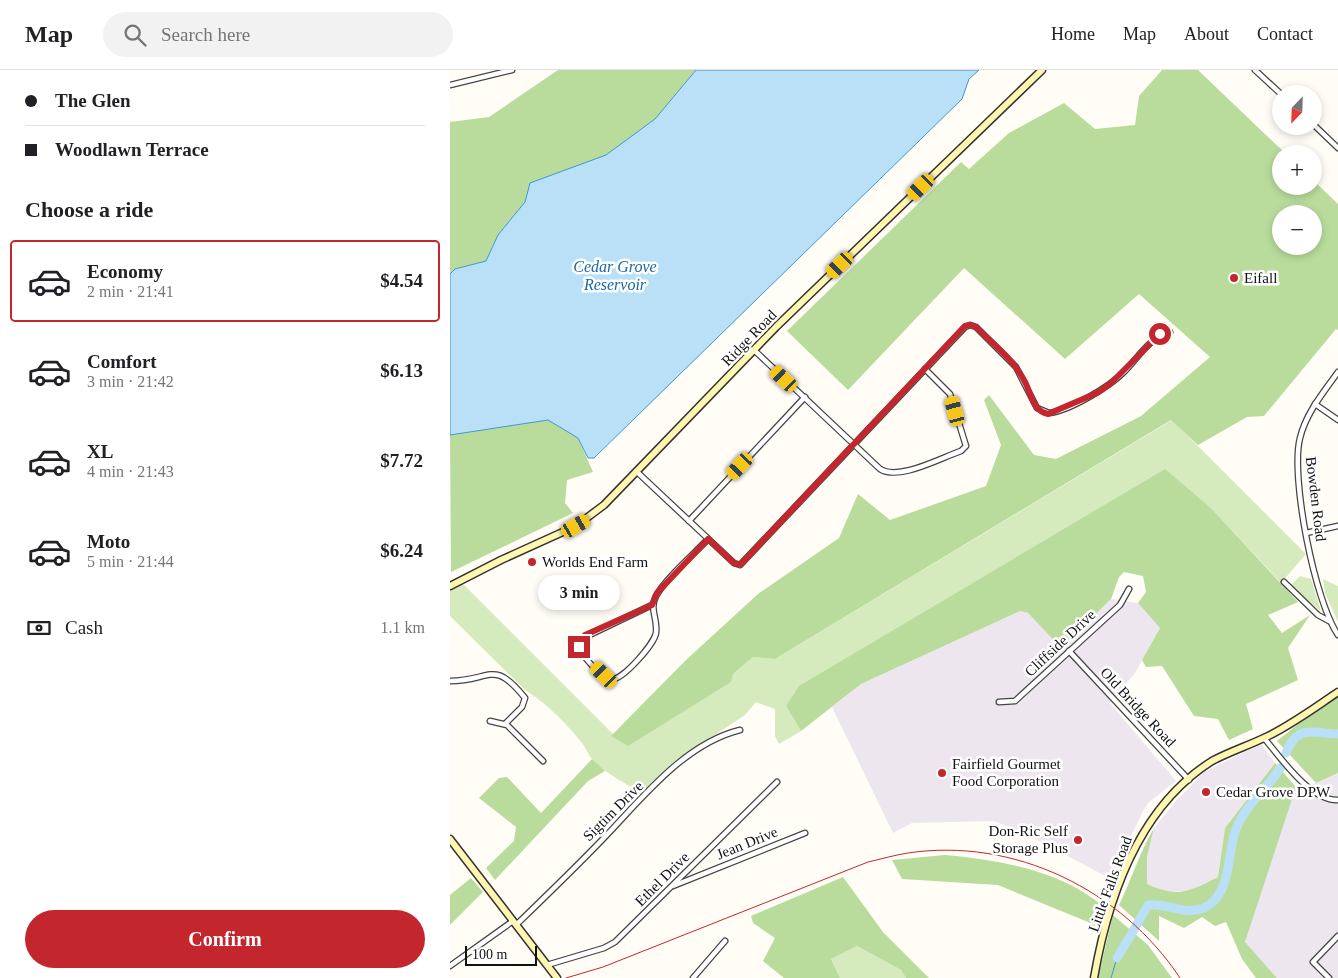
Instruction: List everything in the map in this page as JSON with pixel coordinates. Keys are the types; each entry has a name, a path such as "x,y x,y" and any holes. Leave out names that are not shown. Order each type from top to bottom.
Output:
{"main road":[{"name":"Ridge Road","path":"450,586 501,560 576,526 604,505 754,350 1042,70"},
{"name":"Little Falls Road","path":"1094,978 1109,917 1135,846 1156,813 1189,780 1211,762 1264,738 1297,720 1338,692"},
{"path":"450,840 557,978"}],"street":[{"path":"450,85 512,70"},
{"path":"1255,70 1272,86"},
{"path":"1322,133 1338,148"},
{"path":"636,471 735,564 742,563 963,328 968,325 975,326 1007,357 1023,377 1036,406 1042,412 1048,414 1104,388 1123,373 1160,334 1170,332"},
{"path":"754,350 880,469 891,474 903,472 959,452 965,448 966,442 951,397 946,389 925,369"},
{"name":"Bowden Road","path":"1338,372 1315,404 1302,430 1296,459 1306,533 1323,606 1338,635"},
{"path":"689,521 804,397"},
{"path":"1315,404 1338,420"},
{"path":"1306,533 1338,526"},
{"path":"652,605 582,639 579,644 581,652 605,677 612,680 619,678 651,646 656,631 652,605 657,593 708,539"},
{"path":"1284,582 1318,615 1330,622"},
{"name":"Cliffside Drive","path":"999,702 1015,701 1120,605 1129,589"},
{"name":"Old Bridge Road","path":"1069,651 1189,780"},
{"path":"450,681 495,673 503,676 526,698 522,707 505,724"},
{"path":"490,721 505,724 543,761"},
{"name":"Sigtim Drive","path":"450,966 515,923 674,768 707,744 728,732 740,730"},
{"path":"1264,738 1316,794 1328,800 1338,800"},
{"name":"Ethel Drive","path":"547,965 604,948 615,942 777,782"},
{"name":"Jean Drive","path":"670,888 805,833"},
{"path":"1329,978 1313,962 1338,936"},
{"path":"693,978 725,941"}],"shaded area":[{"path":"1111,599 1138,603 1160,628 1135,673 1110,703 1176,781 1149,802 1144,809 1111,879 1028,835 994,821 912,823 893,833 832,707 861,684 1020,611 1028,613 1061,648"},
{"path":"1261,744 1275,763 1225,828 1218,877 1189,891 1166,892 1146,884 1147,857 1154,828 1176,801 1204,772"},
{"path":"1338,773 1338,978 1277,978 1245,943 1255,906 1296,787 1316,783"}],"green space":[{"path":"558,70 696,70 655,119 606,155 530,183 525,202 498,235 486,261 455,269 450,274 450,122 489,117"},
{"path":"1162,70 1198,70 1277,145 1272,145 1272,195 1322,195 1322,189 1338,204 1338,330 1336,329 1264,416 1247,417 1198,445 1171,420 775,659 753,657 733,674 731,682 628,746 611,736 686,660 758,594 839,538 858,494 890,520 986,486 1001,445 984,400 989,395 1034,455 1056,459 1141,416 1210,357 1139,294 1065,359 964,268 848,390 787,331 961,162 969,169 1009,133 1064,103 1095,129 1135,125 1139,96"},
{"path":"548,420 578,438 593,472 567,480 565,503 573,513 451,572 450,435"},
{"path":"1172,420 1306,554 1281,583 1212,509 1201,501 786,706 801,731 779,744 775,736 775,709 756,702 745,715 697,747 640,794 598,765 563,721 540,700 525,690 450,616 450,591 462,583 613,734 733,674 753,657 775,659"},
{"path":"1165,469 1212,509 1298,602 1268,615 1282,633 1310,615 1288,648 1298,680 1246,704 1253,729 1229,740 1218,719 1194,716 1162,666 1146,667 1142,660 1160,628 1138,603 1146,592 1143,576 1124,572 1119,577 1111,599 1061,648 1028,613 1020,611 861,684 801,731 786,706 799,686"},
{"path":"1300,576 1311,579 1321,611 1290,586"},
{"path":"1323,579 1338,586 1338,622 1325,593"},
{"path":"1338,697 1338,773 1316,783 1277,741 1298,724"},
{"path":"592,759 605,771 588,781 495,880 486,868 514,841 516,827 479,798 499,778 507,777 541,813"},
{"path":"1275,763 1296,787 1245,942 1277,978 1256,978 1242,959 1226,922 1215,926 1202,917 1184,928 1159,916 1159,941 1119,905 1154,828 1147,857 1147,884 1176,892 1191,889 1218,877 1225,828"},
{"path":"945,855 1008,864 1029,869 1069,884 1087,894 1104,907 1097,931 1088,922 998,885 902,879 892,860"},
{"path":"843,877 883,932 929,978 906,978 901,970 857,946 831,959 840,978 784,978 763,961 775,938 753,923 751,916"},
{"path":"471,878 483,892 450,925 450,895"},
{"path":"1113,915 1148,945 1172,978 1098,978"},
{"path":"857,946 901,970 906,978 840,978 831,959"}],"water":[{"name":"Cedar Grove Reservoir","path":"696,70 979,70 969,79 962,99 594,458 588,458 578,438 548,420 450,435 450,274 455,269 486,261 498,235 525,202 530,183 606,155 655,119"}],"waterway":[{"path":"1286,753 1290,744 1301,734 1307,732 1338,734"},
{"path":"1137,924 1148,905 1194,910 1211,904 1223,887 1232,842 1239,823 1249,806 1281,767"},
{"path":"1117,958 1135,928"},
{"path":"1111,978 1117,958"}],"railway":[{"path":"566,978 603,967 868,862 908,853 948,850 987,853 1025,862 1062,876 1096,896 1128,919 1156,947 1180,978"}],"place":[{"name":"Eifall","path":"1234,278"},
{"name":"Worlds End Farm","path":"532,562"},
{"name":"Fairfield Gourmet Food Corporation","path":"942,773"},
{"name":"Cedar Grove DPW","path":"1206,792"},
{"name":"Don-Ric Self Storage Plus","path":"1078,840"}],"route":[{"path":"579,647 580,641 585,635 652,605 657,593 708,539 735,564 741,564 965,326 973,325 976,327 1007,357 1023,377 1037,408 1048,414 1097,393 1110,384 1160,334"}]}
